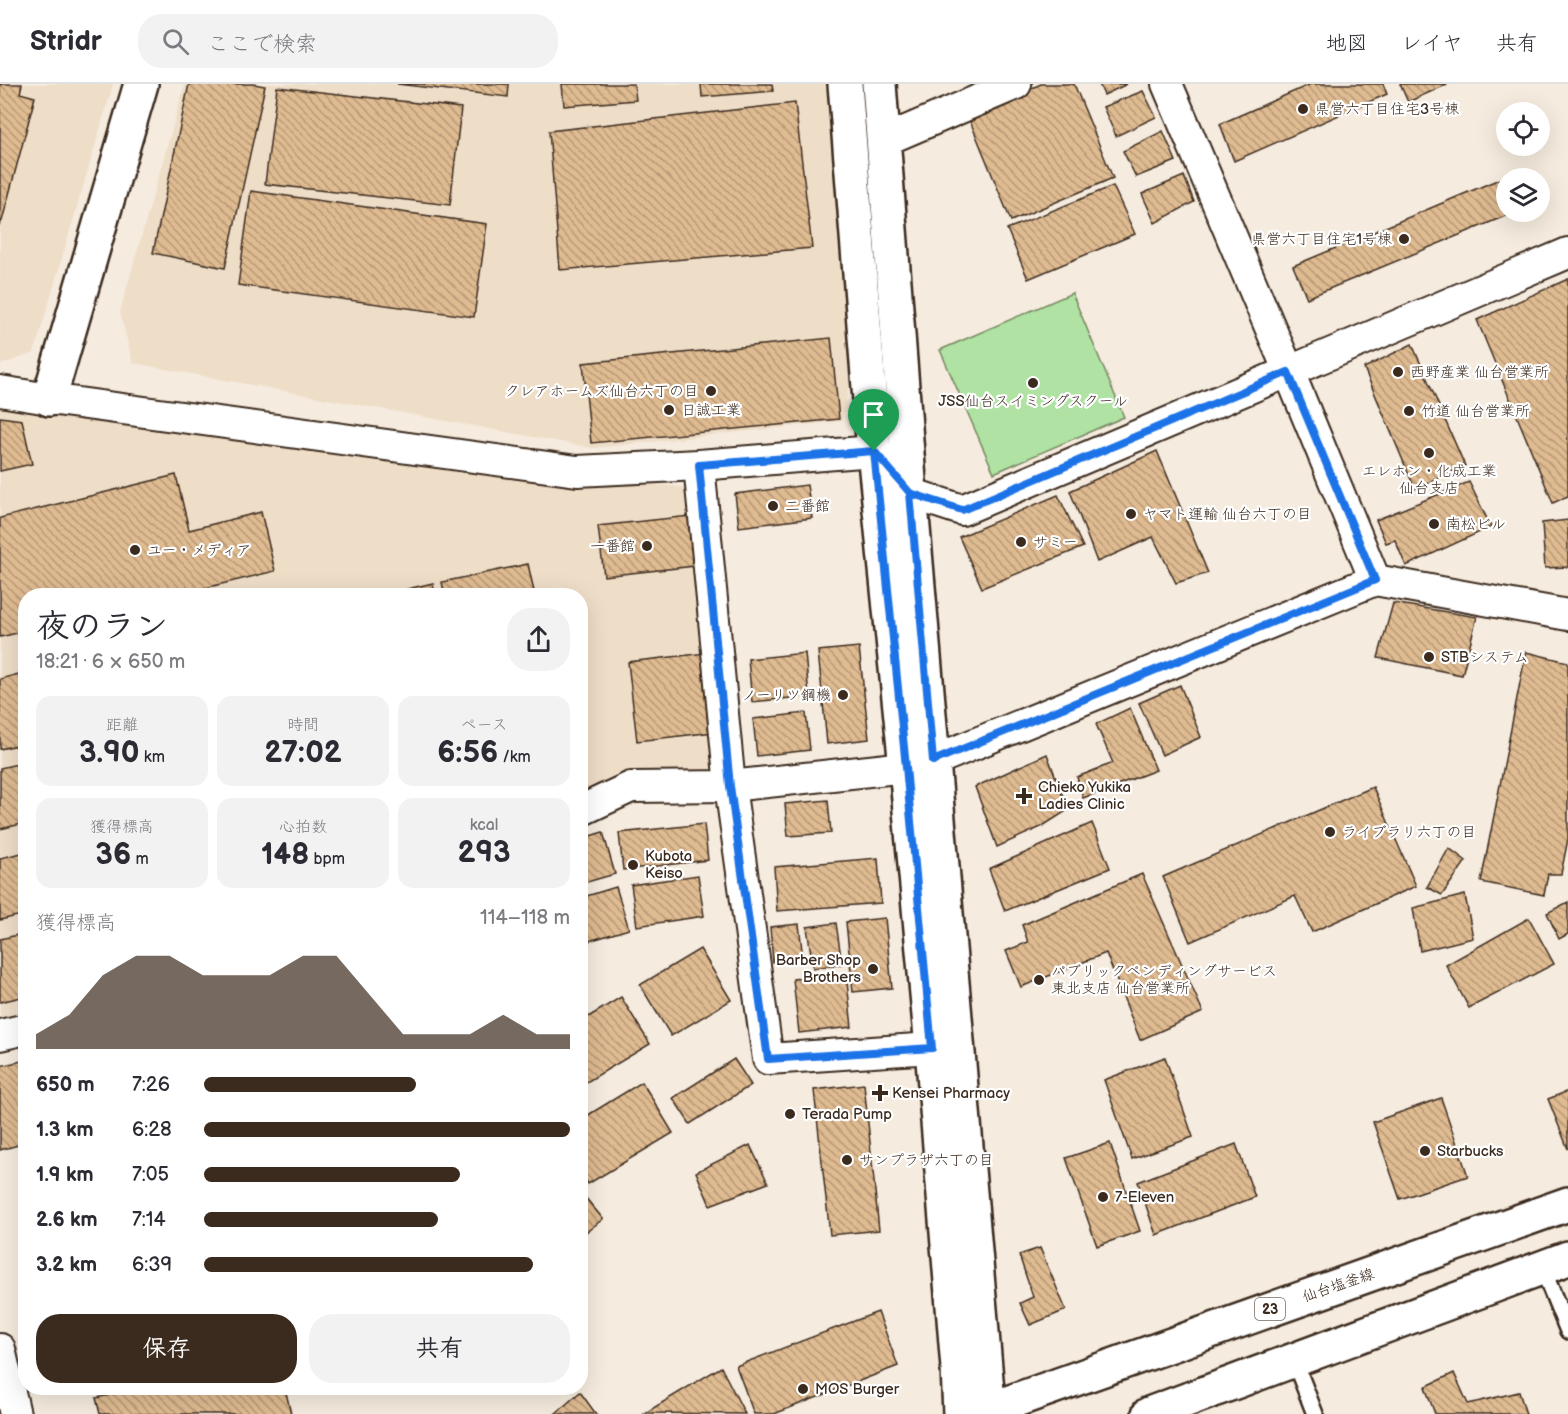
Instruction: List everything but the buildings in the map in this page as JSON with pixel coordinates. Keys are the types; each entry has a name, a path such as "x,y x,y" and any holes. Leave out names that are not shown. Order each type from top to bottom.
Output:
{"street":[{"path":"49,399 141,84"},
{"path":"845,84 874,451 919,764 985,1358 977,1413"},
{"path":"879,84 910,493 932,1048 958,1368 977,1413"},
{"path":"883,141 1016,84"},
{"path":"1167,84 1375,580"},
{"path":"874,451 910,493 962,510 1568,254"},
{"path":"0,391 577,471 699,465 874,451"},
{"path":"699,465 730,786 768,1059 932,1048"},
{"path":"588,808 631,787 730,786 919,764 1375,580 1568,615"},
{"path":"0,1035 18,1031"},
{"name":"仙台塩釜線","path":"977,1413 1568,1204"},
{"path":"1149,1414 1555,1263"},
{"path":"0,1349 15,1414"}],"lane":[{"path":"1555,1263 1568,1331"},
{"path":"1294,1360 1315,1414"}],"shaded area":[{"path":"0,84 113,84 34,353 0,365"},
{"path":"185,84 826,84 852,371 842,421 593,448 133,363 120,312"},
{"path":"0,402 695,489 724,767 628,778 588,796 588,588 18,588 18,1013 0,1017"}],"green space":[{"name":"JSS仙台スイミングスクール","path":"1072,293 1124,417 994,473 940,350"}],"place":[{"name":"県営六丁目住宅3号棟","path":"1303,109"},
{"name":"県営六丁目住宅1号棟","path":"1404,239"},
{"name":"西野産業 仙台営業所","path":"1398,372"},
{"name":"JSS仙台スイミングスクール","path":"1033,383"},
{"name":"クレアホームズ仙台六丁の目","path":"711,391"},
{"name":"日誠工業","path":"669,410"},
{"name":"竹道 仙台営業所","path":"1409,411"},
{"name":"エレホン・化成工業 仙台支店","path":"1429,453"},
{"name":"二番館","path":"773,506"},
{"name":"ヤマト運輸 仙台六丁の目","path":"1131,514"},
{"name":"南松ビル","path":"1434,524"},
{"name":"サミー","path":"1021,542"},
{"name":"一番館","path":"647,546"},
{"name":"ユー・メディア","path":"135,550"},
{"name":"STBシステム","path":"1429,657"},
{"name":"ノーリツ鋼機","path":"843,695"},
{"name":"Chieko Yukika Ladies Clinic","path":"1024,796"},
{"name":"ライブラリ六丁の目","path":"1330,832"},
{"name":"Kubota Keiso","path":"633,865"},
{"name":"Barber Shop Brothers","path":"873,969"},
{"name":"パブリックペンディングサービス 東北支店 仙台営業所","path":"1039,980"},
{"name":"Kensei Pharmacy","path":"880,1093"},
{"name":"Terada Pump","path":"790,1114"},
{"name":"Starbucks","path":"1425,1151"},
{"name":"サンプラザ六丁の目","path":"847,1160"},
{"name":"7-Eleven","path":"1103,1197"},
{"name":"MOS Burger","path":"803,1389"}],"route":[{"path":"874,451 699,465 730,786 768,1059 932,1048 874,451 910,493 933,761 1375,580 1288,372 962,510 910,493 874,451"}]}
